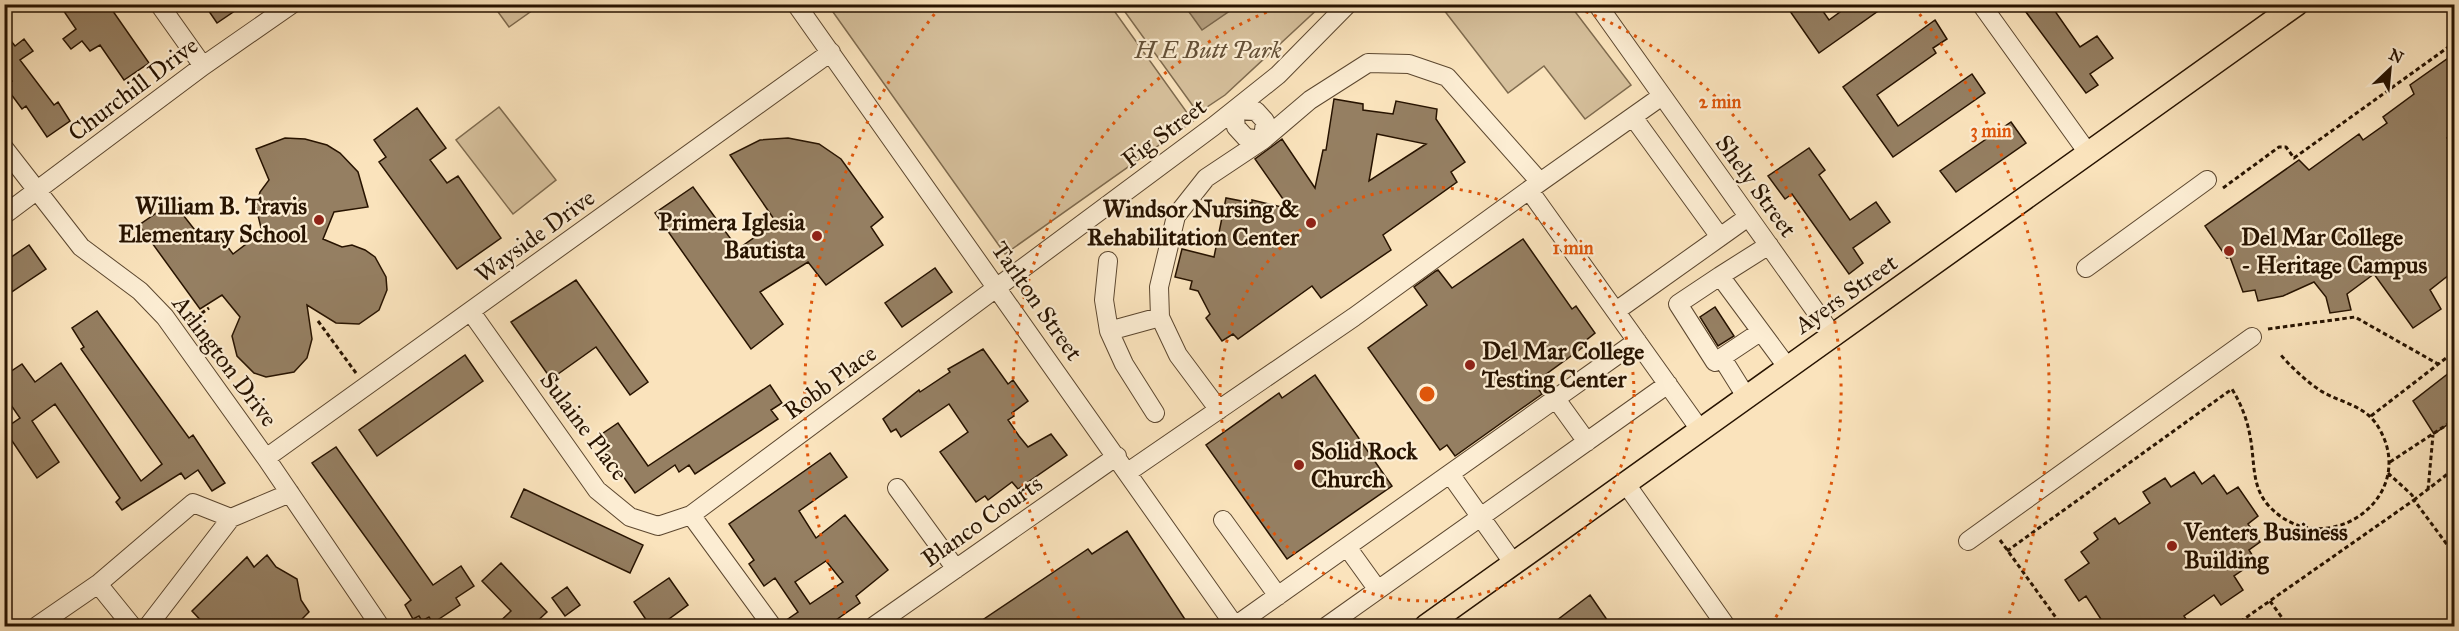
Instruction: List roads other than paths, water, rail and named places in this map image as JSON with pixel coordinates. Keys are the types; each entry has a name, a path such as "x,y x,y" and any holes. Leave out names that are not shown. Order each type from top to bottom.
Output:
{"main road":[{"name":"Ayers Street","path":"1426,627 2296,4"}],"street":[{"path":"159,4 203,66"},
{"name":"Churchill Drive","path":"4,214 203,66 292,4"},
{"name":"Tarlton Street","path":"796,4 998,287 1235,627"},
{"name":"Fig Street","path":"998,287 1278,75 1348,4"},
{"name":"Shely Street","path":"1597,4 1834,337"},
{"path":"1981,4 2088,153"},
{"name":"Wayside Drive","path":"266,458 831,52"},
{"path":"1219,410 1178,355 1160,317 1159,287 1176,216 1206,178 1263,140 1310,100 1368,63 1409,64 1447,77 1535,186 1616,311 1701,431"},
{"path":"1128,472 1354,317 1662,96"},
{"path":"1234,110 1236,127 1246,138 1263,140"},
{"path":"1633,117 1720,237"},
{"name":"Arlington Drive","path":"4,148 81,247 140,291 175,331 266,458 378,626"},
{"path":"2086,268 2214,184"},
{"path":"1616,311 1748,217"},
{"path":"1760,332 1715,362 1678,304 1769,245"},
{"path":"1108,261 1104,300 1109,331 1124,364 1155,412"},
{"path":"1720,276 1788,368"},
{"name":"Robb Place","path":"691,514 998,287"},
{"name":"Sulaine Place","path":"471,312 597,490 630,517 658,526 691,514"},
{"path":"1109,331 1160,317"},
{"path":"1968,541 2257,333"},
{"path":"1235,627 1637,341"},
{"path":"1722,358 1747,398"},
{"path":"1327,627 1668,384"},
{"path":"1556,399 1587,442"},
{"name":"Blanco Courts","path":"874,627 1117,456"},
{"path":"1450,474 1514,564"},
{"path":"1626,484 1726,627"},
{"path":"897,488 956,569"},
{"path":"148,627 231,518 290,493"},
{"path":"37,627 60,620 98,584 194,503 231,518"},
{"path":"691,514 772,627"},
{"path":"1223,520 1278,596"},
{"path":"1347,547 1378,590"},
{"path":"98,584 132,627"}],"place":[{"name":"William B. Travis Elementary School","path":"319,220"},
{"name":"Windsor Nursing & Rehabilitation Center","path":"1311,223"},
{"name":"Primera Iglesia Bautista","path":"817,236"},
{"name":"Del Mar College - Heritage Campus","path":"2229,251"},
{"name":"Del Mar College Testing Center","path":"1470,365"},
{"name":"Solid Rock Church","path":"1299,465"},
{"name":"Venters Business Building","path":"2172,546"}],"park label":[{"name":"H E Butt Park","path":"1208,50"}]}
